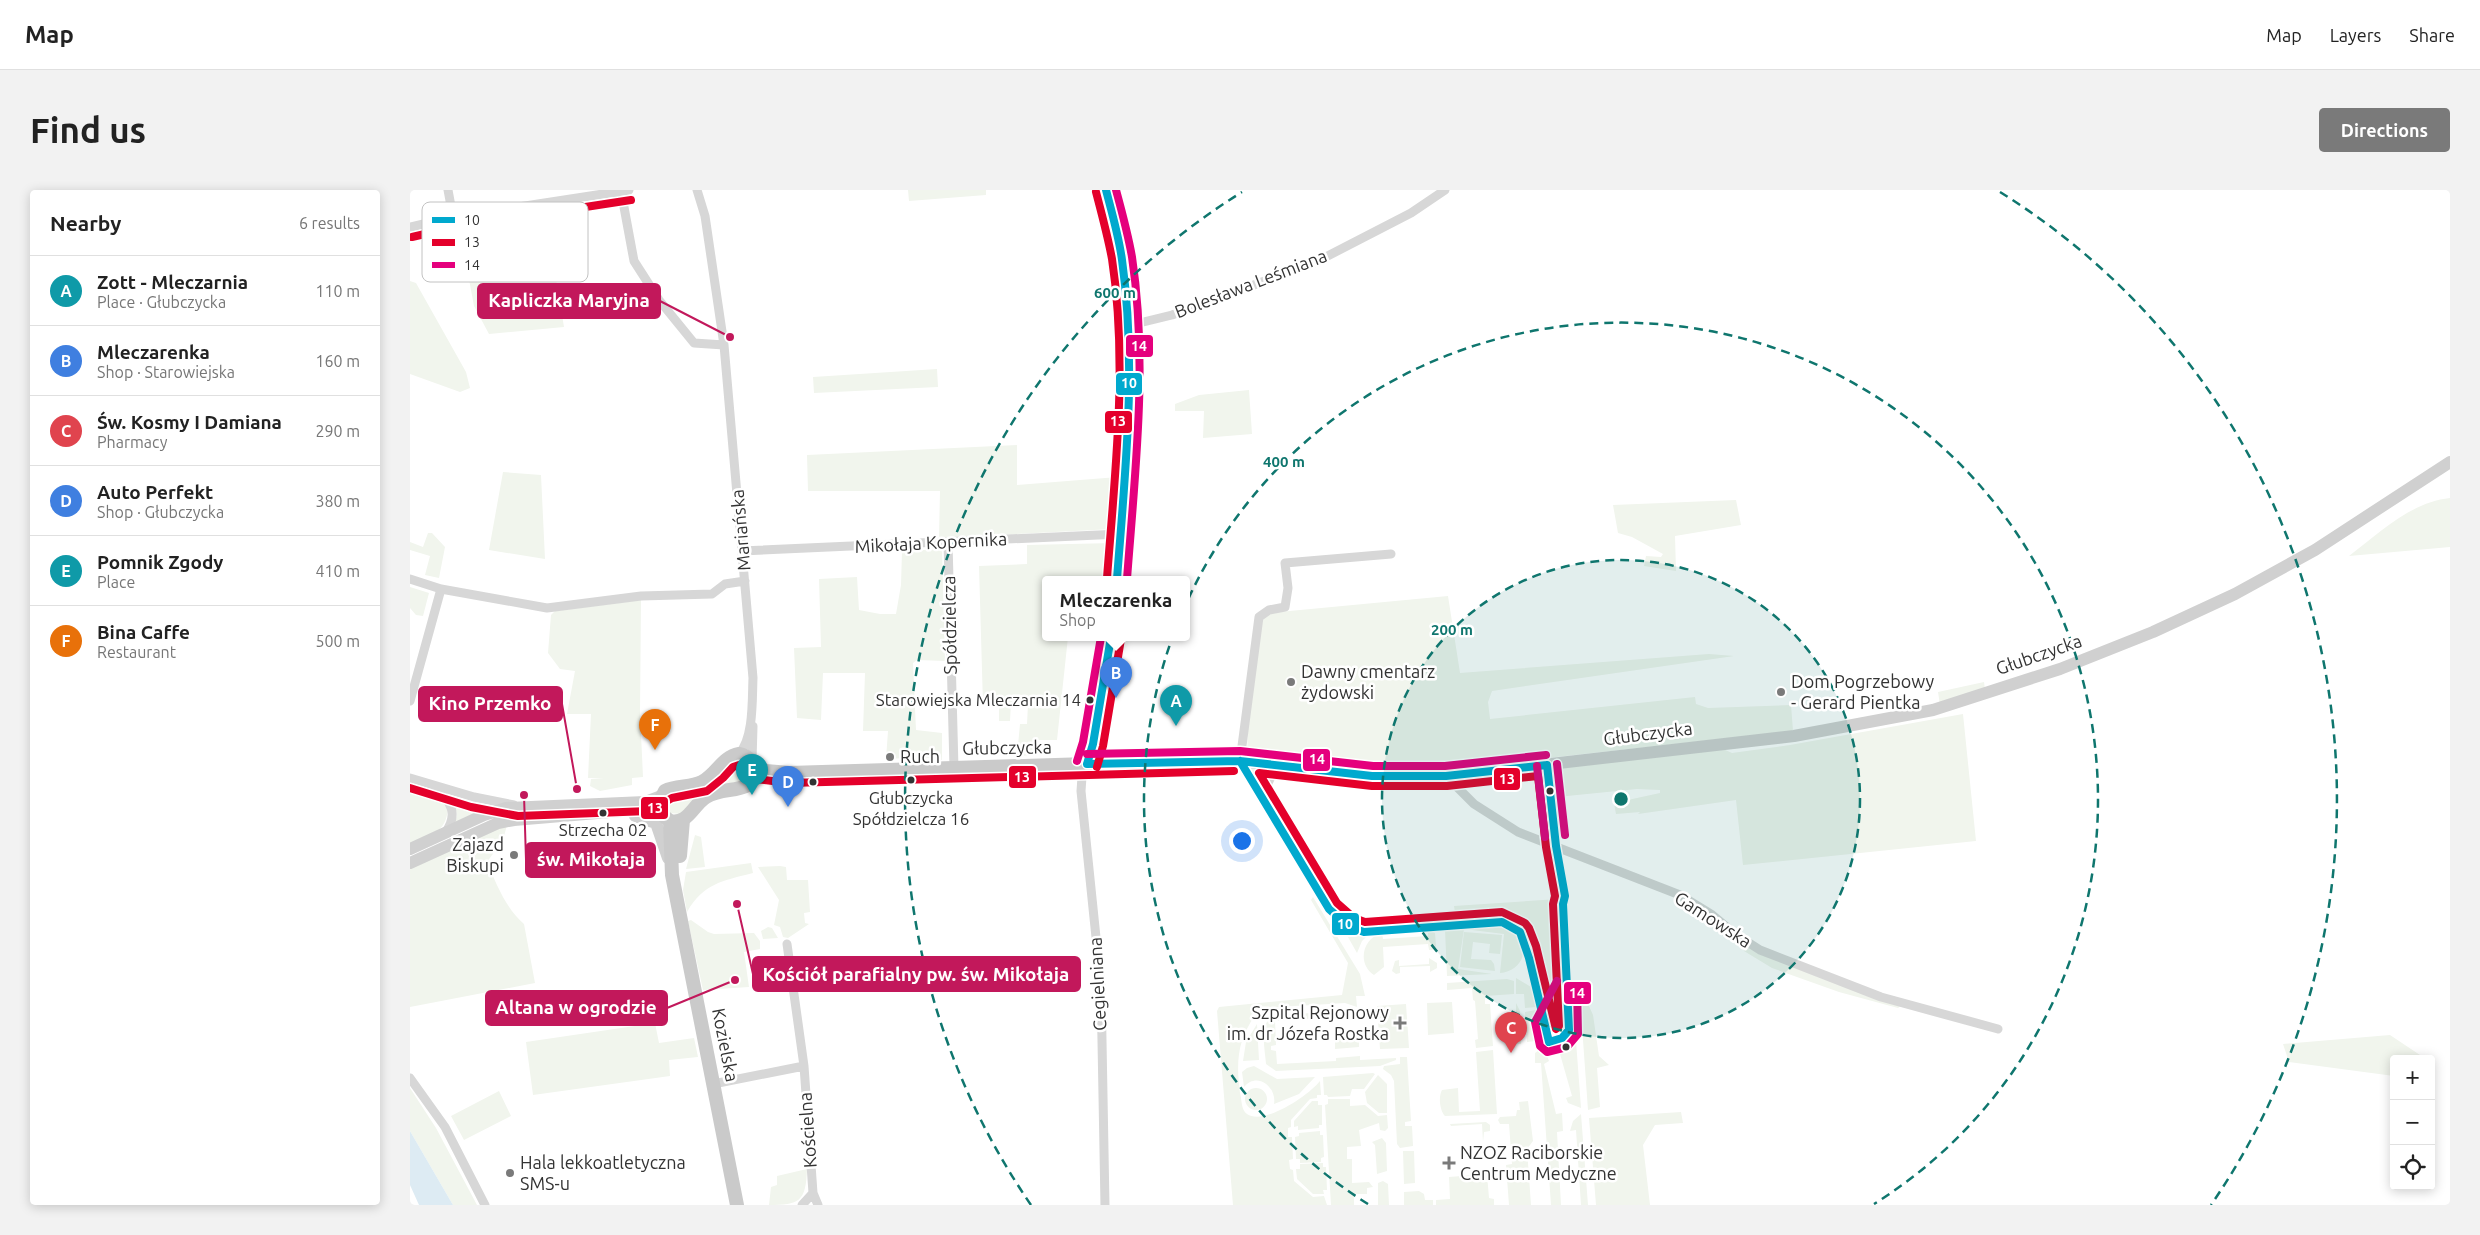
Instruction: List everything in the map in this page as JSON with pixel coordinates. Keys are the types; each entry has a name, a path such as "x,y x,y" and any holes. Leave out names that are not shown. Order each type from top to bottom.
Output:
{"main road":[{"path":"1106,190 1123,267 1128,340 1126,438 1117,576"},
{"name":"Głubczycka","path":"739,754 766,772 789,773 1240,761 1372,776 1446,776 1794,736 1883,720 1965,700 2060,669 2153,632 2235,594 2315,550 2450,462"},
{"path":"1087,764 1093,744 1111,641"},
{"path":"671,818 658,804 661,796 668,789 702,782 711,776 727,758 739,754"},
{"path":"752,782 753,764"},
{"name":"Głubczycka","path":"671,818 707,796 726,789 745,787 752,782 789,773"},
{"path":"410,849 491,812 519,806 645,802 661,796"},
{"path":"410,863 498,823 535,817 646,809 671,818"},
{"path":"616,812 646,818 656,823 662,835 672,875"},
{"name":"Kozielska","path":"671,818 672,875 677,892 738,1205"},
{"name":"Kozielska","path":"671,818 677,892"}],"street":[{"name":"Mariańska","path":"697,190 706,222 724,344 753,678 753,764"},
{"name":"Bolesława Leśmiana","path":"1131,325 1172,315 1314,263 1411,213 1445,190"},
{"path":"547,202 625,191 634,261 659,300 694,343 704,345 724,344"},
{"name":"Mikołaja Kopernika","path":"742,551 1120,534"},
{"name":"Spółdzielcza","path":"948,542 954,768"},
{"path":"1277,764 1262,796 1240,761 1259,617 1269,610 1285,607 1288,588 1285,563 1391,554"},
{"path":"410,579 440,589 547,608 641,596 712,594 725,584 745,581"},
{"path":"410,702 440,589"},
{"name":"Mariańska","path":"739,754 746,742 752,716"},
{"name":"Cegielniana","path":"1087,764 1082,777 1081,791 1100,986 1105,1205"},
{"name":"Gamowska","path":"1446,776 1474,804 1518,832 1680,896 1711,914 1734,934 1760,950 1882,997 1998,1029"},
{"path":"410,778 474,797 519,806"},
{"path":"427,784 444,796 452,806 453,817 446,832"},
{"name":"Kościelna","path":"787,944 804,1066 813,1193 818,1205"},
{"name":"Kościelna","path":"713,1084 804,1066"},
{"path":"410,1078 445,1127 485,1205"},
{"name":"Kościelna","path":"802,1205 813,1193"}],"shaded area":[{"path":"908,190 986,190 986,195 909,201"},
{"path":"410,281 416,283 466,372 470,388 460,392 410,374"},
{"path":"470,282 556,282 564,327 489,334 474,306"},
{"path":"937,369 938,387 814,393 813,377"},
{"path":"1249,390 1252,434 1203,438 1204,411 1175,411 1175,404 1199,395"},
{"path":"1017,445 1017,485 1118,477 1113,529 939,538 940,491 808,491 807,455"},
{"path":"503,472 541,475 545,559 489,550"},
{"path":"2450,498 2450,547 2349,556 2409,512 2436,501"},
{"path":"1736,500 1741,525 1675,536 1676,571 1644,566 1646,556 1661,557 1663,554 1632,537 1618,533 1613,505"},
{"path":"428,533 432,533 445,547 439,578 425,575 430,556 410,550 410,542 423,547"},
{"path":"1114,543 1111,576 1042,576 1042,641 1068,641 1057,740 1036,740 1035,755 1017,756 1020,724 1027,724 1028,704 1011,702 1010,721 999,721 999,704 983,705 979,566 1027,564 1027,545"},
{"path":"942,549 945,661 917,660 913,663 916,730 942,733 942,760 911,755 907,755 906,758 886,759 888,731 863,731 865,673 823,673 821,720 797,718 794,648 821,647 819,579 857,577 859,610 880,614 896,614 901,585 902,551"},
{"path":"410,587 429,593 423,616 416,615 410,608"},
{"path":"1448,596 1460,673 1709,654 1734,656 1492,691 1488,702 1490,719 1695,697 1696,704 1708,708 1791,705 1793,731 1429,771 1357,769 1247,754 1248,727 1262,618 1279,612"},
{"path":"641,600 640,713 643,777 632,778 632,785 600,791 590,786 591,779 604,778 588,778 591,714 567,714 575,671 560,669 548,653 551,615 555,611"},
{"path":"1984,682 1985,689 1940,705 1938,692"},
{"path":"1963,714 1976,841 1743,865 1736,800 1638,814 1640,812 1616,814 1614,803 1660,793 1660,790 1637,789 1557,797 1554,775 1558,768 1723,749 1732,753 1790,745"},
{"path":"737,761 747,766 749,773 742,781 721,785 681,814 669,813 666,803 670,797 701,790 711,785"},
{"path":"1252,766 1270,770 1262,786 1251,769"},
{"path":"410,789 418,792 424,790 443,801 448,808 447,817 441,828 431,835 410,844"},
{"path":"453,797 480,803 487,808 476,808"},
{"path":"455,805 475,814 454,824 457,815"},
{"path":"507,825 503,840 487,862 507,903 524,924 535,983 410,1007 410,867"},
{"path":"695,835 701,837 705,867 686,869"},
{"path":"751,863 753,873 723,881 707,889 693,902 687,912 683,890 686,872"},
{"path":"758,867 786,867 787,880 808,880 810,912 804,913 805,923 809,924 788,938 783,937 780,927 774,925 779,900"},
{"path":"1313,897 1360,974 1365,996 1356,996 1357,1007 1345,1003 1279,1007 1257,1013 1245,1032 1238,1061 1238,1071 1243,1107 1247,1114 1255,1117 1275,1113 1297,1101 1320,1081 1321,1095 1310,1099 1291,1120 1291,1127 1288,1128 1288,1137 1292,1137 1293,1159 1289,1160 1290,1169 1293,1170 1294,1181 1313,1197 1324,1196 1327,1205 1233,1205 1217,1011 1219,1007 1342,995 1348,963 1311,900"},
{"path":"1558,899 1556,922 1559,983 1556,994 1546,1002 1526,929 1497,909 1455,912 1454,906"},
{"path":"691,920 714,934 754,933 760,941 760,949 744,952 749,987 703,990 688,921"},
{"path":"1381,920 1381,926 1363,927 1352,922"},
{"path":"1340,923 1349,932 1368,935 1362,941 1357,953"},
{"path":"1565,924 1567,924 1569,947 1581,1108 1568,1103 1566,1098 1572,1096 1560,1054 1554,1055 1554,1051 1574,1039"},
{"path":"768,927 772,928 778,938 763,939 761,931"},
{"path":"1498,927 1513,933 1520,944 1523,955 1517,965 1511,970 1500,973 1504,934 1464,929 1458,969 1492,974 1447,976 1445,929"},
{"path":"1428,930 1435,933 1436,946 1432,950 1429,950 1428,944 1383,947 1384,967 1374,975 1365,964 1364,952 1366,946 1375,936 1382,933 1383,939 1428,936"},
{"path":"1464,932 1502,935 1500,954 1489,953 1490,944 1473,942 1471,959 1491,960 1495,971 1460,967"},
{"path":"1743,943 1902,1005 1898,1008 1839,992 1772,968 1744,951"},
{"path":"1429,958 1437,963 1437,968 1430,972 1430,966 1400,967 1400,973 1396,974 1392,971 1395,961 1399,960 1399,966 1429,964"},
{"path":"1516,978 1531,987 1536,1007 1525,1008 1524,994 1516,994"},
{"path":"1507,979 1514,981 1514,994 1485,996 1485,1004 1490,1004 1493,1046 1476,1048 1475,1040 1478,1039 1472,988 1447,990 1447,983"},
{"path":"1579,984 1593,1015 1599,1056 1609,1065 1597,1068 1600,1107 1588,1110"},
{"path":"1563,996 1564,1026 1560,1030 1551,1029 1550,1023"},
{"path":"1452,1002 1454,1033 1428,1035 1427,1003"},
{"path":"1516,1003 1520,1011 1521,1044 1516,1044"},
{"path":"1406,1004 1409,1048 1380,1049 1377,1006"},
{"path":"1536,1010 1541,1030 1536,1041 1527,1042 1525,1012"},
{"path":"1331,1012 1333,1017 1304,1019 1303,1015 1295,1015 1295,1020 1275,1021 1276,1045 1271,1046 1271,1050 1276,1051 1277,1064 1336,1061 1336,1058 1360,1056 1360,1060 1396,1058 1396,1060 1380,1066 1276,1071 1266,1064 1264,1029 1270,1018 1275,1015"},
{"path":"655,1023 659,1043 694,1038 698,1057 669,1060 670,1076 533,1095 526,1042"},
{"path":"1257,1024 1259,1060 1243,1061 1246,1042"},
{"path":"2390,1035 2420,1055 2390,1055 2390,1075 2289,1062 2283,1044"},
{"path":"1359,1036 1359,1047 1335,1049 1335,1038"},
{"path":"1542,1048 1545,1050 1549,1061 1544,1064 1556,1114 1562,1113 1563,1131 1557,1132 1561,1205 1551,1205 1541,1063 1535,1063 1535,1053"},
{"path":"1493,1050 1497,1114 1445,1116 1440,1104 1442,1090 1458,1088 1459,1112 1480,1111 1476,1052"},
{"path":"1400,1057 1407,1057 1411,1121 1405,1122 1405,1126 1412,1126 1413,1146 1400,1148 1397,1144 1394,1081 1391,1075 1383,1069 1384,1066 1400,1064"},
{"path":"1254,1066 1277,1079 1315,1077 1299,1094 1274,1104 1272,1092 1265,1083 1260,1081 1249,1082 1244,1087 1242,1072"},
{"path":"1375,1074 1364,1089 1352,1089 1350,1096 1328,1097 1324,1095 1323,1077"},
{"path":"1378,1075 1387,1084 1387,1113 1379,1113 1367,1103 1365,1092"},
{"path":"410,1088 436,1128 477,1205 453,1205 410,1131"},
{"path":"1256,1088 1264,1091 1267,1099 1264,1107 1256,1110 1248,1107 1245,1099 1248,1091"},
{"path":"499,1091 511,1116 464,1140 451,1116"},
{"path":"1328,1099 1350,1099 1350,1106 1365,1105 1378,1116 1387,1115 1388,1128 1385,1131 1380,1130 1379,1123 1359,1130 1361,1146 1347,1147 1347,1159 1352,1159 1352,1183 1369,1182 1373,1187 1367,1188 1367,1194 1354,1194 1354,1205 1331,1205 1325,1105 1328,1104"},
{"path":"1312,1101 1318,1101 1318,1105 1322,1105 1322,1125 1319,1125 1319,1128 1298,1130 1298,1126 1294,1127 1294,1121"},
{"path":"1528,1101 1533,1141 1527,1149 1531,1205 1509,1205 1506,1165 1512,1164 1509,1124 1500,1124 1498,1120 1500,1117 1516,1116 1517,1110 1520,1110 1519,1102"},
{"path":"1681,1112 1683,1123 1655,1125 1643,1145 1650,1205 1596,1205 1589,1118"},
{"path":"1581,1114 1588,1205 1581,1205 1576,1130 1570,1131 1573,1121"},
{"path":"1486,1122 1490,1125 1490,1131 1484,1132 1483,1142 1482,1124 1451,1126 1450,1124"},
{"path":"410,1131 453,1205 419,1205 410,1185"},
{"path":"1320,1131 1320,1135 1323,1135 1324,1157 1321,1158 1321,1162 1300,1163 1300,1159 1296,1159 1295,1137 1299,1136 1299,1133"},
{"path":"1382,1138 1386,1143 1387,1171 1377,1174 1375,1145 1372,1142"},
{"path":"1403,1151 1414,1151 1415,1183 1404,1184"},
{"path":"1323,1163 1323,1167 1326,1167 1327,1190 1323,1190 1324,1194 1313,1194 1297,1179 1296,1169 1300,1169 1300,1164"},
{"path":"807,1169 805,1189 799,1199 787,1204 769,1205 771,1187 777,1185 777,1176"},
{"path":"1487,1174 1489,1198 1494,1199 1494,1205 1436,1205 1436,1200 1450,1199 1449,1177"},
{"path":"1383,1181 1388,1184 1389,1205 1378,1205 1378,1183"},
{"path":"1419,1191 1424,1194 1425,1200 1433,1200 1433,1205 1404,1205 1404,1192"}],"transit line":[{"name":"10","path":"1106,190 1121,251 1129,340 1128,420 1117,576"},
{"name":"14","path":"1116,190 1132,257 1139,337 1140,378 1127,576"},
{"name":"13","path":"1096,192 1112,259 1119,338 1120,378 1116,459 1107,576"},
{"name":"13","path":"588,207 631,200"},
{"name":"13","path":"412,237 422,235"},
{"name":"14","path":"1077,761 1083,742 1100,641"},
{"name":"10","path":"1087,764 1093,744 1110,641"},
{"name":"13","path":"1097,767 1103,746 1121,641"},
{"name":"14","path":"1087,754 1240,751 1373,766 1445,766 1546,755"},
{"name":"10","path":"1240,761 1329,909 1349,927 1364,932 1502,922 1520,932 1529,958 1549,1042 1562,1038 1569,1030 1563,904 1565,896 1556,846 1547,765"},
{"name":"10","path":"1087,764 1240,761 1372,776 1446,776 1547,765"},
{"name":"14","path":"1557,764 1565,835"},
{"name":"13","path":"410,788 471,807 518,816 649,811 672,798 707,791 733,767 739,765 747,774 756,779 789,783 1234,771"},
{"name":"14","path":"1537,766 1545,837"},
{"name":"13","path":"1259,773 1372,786 1447,786 1538,776 1546,847 1555,896 1553,904 1559,1026 1556,1029 1536,946 1525,923 1502,912 1365,922 1354,918 1337,903 1259,773"},
{"name":"14","path":"1557,981 1535,1022 1540,1046 1547,1052 1567,1047 1578,1034 1577,985"}],"place":[{"name":"Kapliczka Maryjna","path":"730,337"},
{"name":"Dawny cmentarz żydowski","path":"1291,682"},
{"name":"Dom Pogrzebowy - Gerard Pientka","path":"1781,692"},
{"name":"Mleczarenka","path":"1116,698"},
{"name":"Starowiejska Mleczarnia 14","path":"1090,700"},
{"name":"Zott - Mleczarnia","path":"1176,726"},
{"name":"Bina Caffe","path":"655,750"},
{"name":"Ruch","path":"890,757"},
{"name":"Głubczycka Spółdzielcza 16","path":"911,780"},
{"name":"Kino Przemko","path":"577,789"},
{"name":"św. Mikołaja","path":"524,795"},
{"name":"Pomnik Zgody","path":"752,795"},
{"name":"Auto Perfekt","path":"788,807"},
{"name":"Strzecha 02","path":"603,813"},
{"name":"Zajazd Biskupi","path":"514,855"},
{"name":"Kościół parafialny pw. św. Mikołaja","path":"737,904"},
{"name":"Altana w ogrodzie","path":"735,980"},
{"name":"Szpital Rejonowy im. dr Józefa Rostka","path":"1400,1023"},
{"name":"Św. Kosmy I Damiana","path":"1511,1053"},
{"name":"NZOZ Raciborskie Centrum Medyczne","path":"1449,1163"},
{"name":"Hala lekkoatletyczna SMS-u","path":"510,1173"}]}
